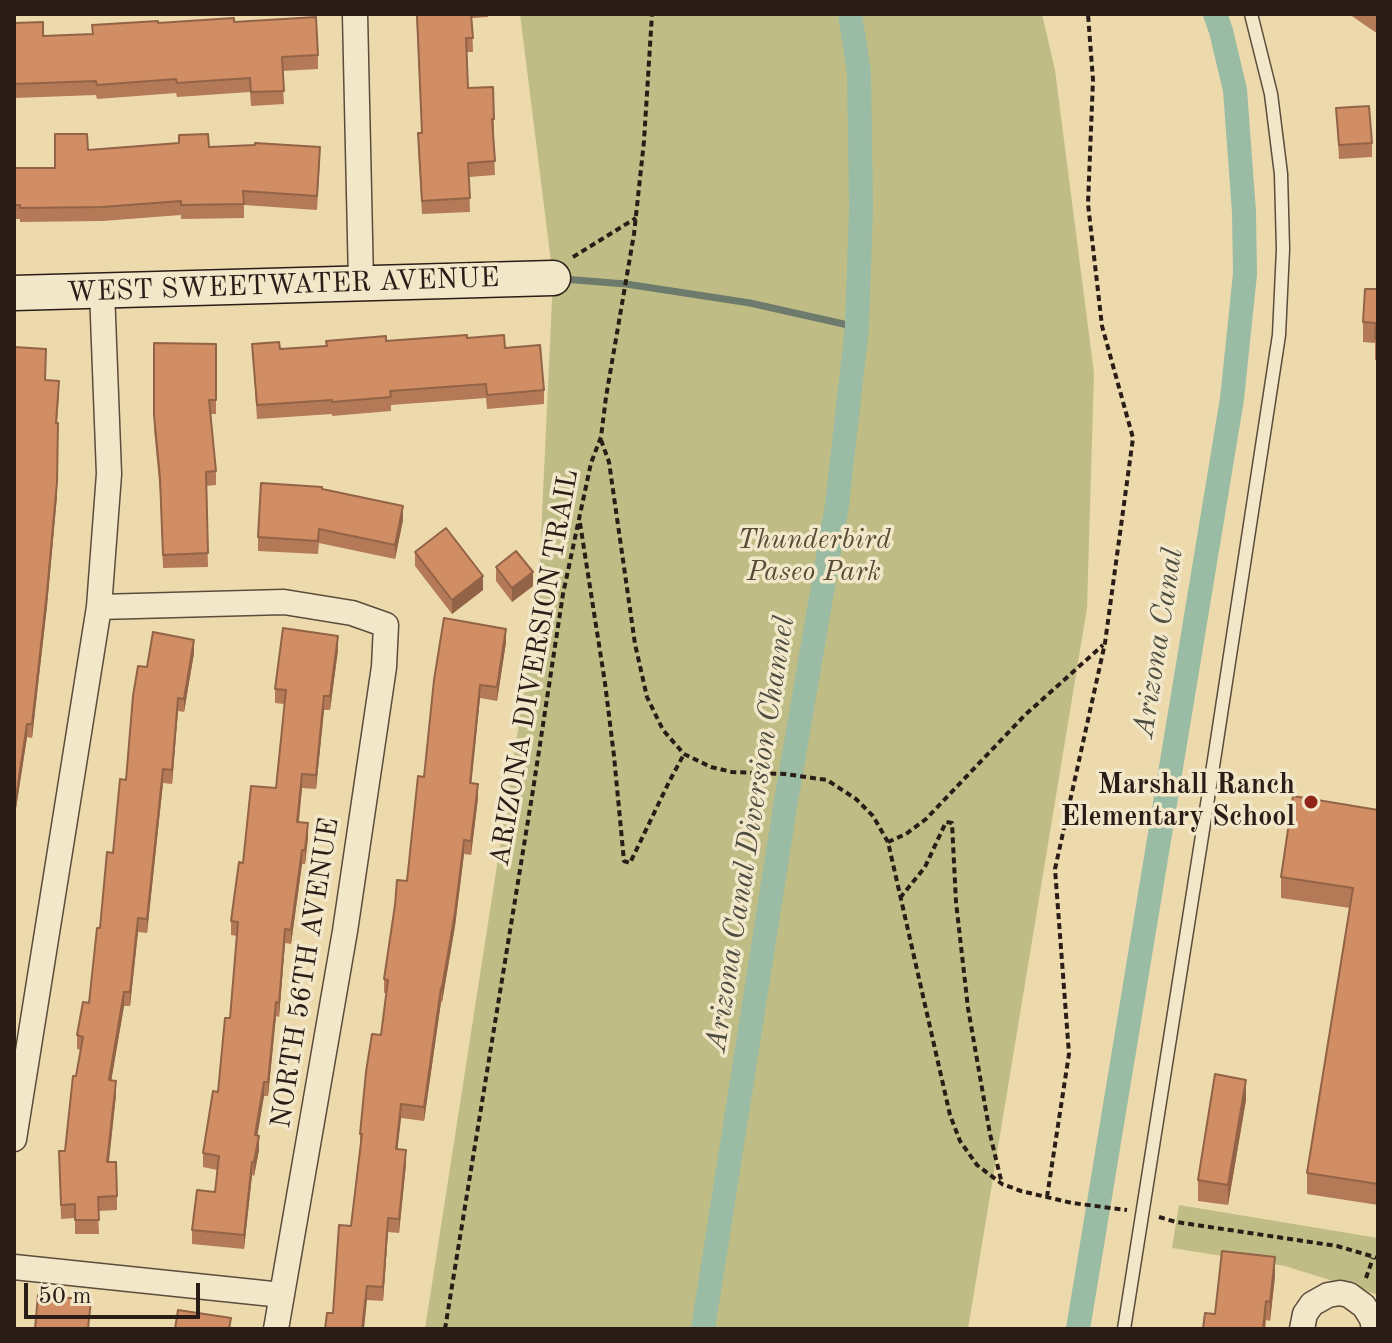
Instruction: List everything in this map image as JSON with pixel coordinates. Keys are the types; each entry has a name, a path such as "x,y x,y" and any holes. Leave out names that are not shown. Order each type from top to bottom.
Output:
{"street":[{"path":"355,14 361,282"},
{"name":"WEST SWEETWATER AVENUE","path":"14,293 546,278"},
{"path":"14,1139 99,607 109,474 102,291"},
{"name":"NORTH 56TH AVENUE","path":"99,607 284,602 352,613 386,625 384,667 345,931 276,1329"},
{"path":"14,1267 282,1295"},
{"path":"1302,1329 1305,1314 1312,1304 1328,1295 1340,1293 1349,1295 1364,1306 1374,1329"}],"lane":[{"path":"1124,1329 1139,1212 1279,335 1283,249 1281,174 1271,94 1251,14"}],"path":[{"name":"ARIZONA DIVERSION TRAIL","path":"445,1329 563,594 591,463 601,437 618,333 636,218 652,14"},
{"path":"1047,1197 1069,1054 1055,869 1105,643 1133,438 1102,326 1089,219 1093,80 1088,14"},
{"path":"546,278 636,218"},
{"path":"601,437 609,462 635,644 647,697 663,730 684,754 711,767 732,772 785,774 827,780 856,799 873,816 888,842 950,1115 960,1141 977,1165 1002,1184 1072,1203 1337,1246 1378,1258"},
{"path":"579,518 605,683 624,861 630,863 684,754"},
{"path":"888,842 906,834 926,819 1025,715 1105,643"},
{"path":"900,898 925,867 946,822 952,823 956,902 968,1008 1002,1184"}],"green space":[{"name":"Thunderbird Paseo Park","path":"520,14 1042,14 1055,70 1094,373 1087,608 968,1329 425,1329 538,601 553,278"},
{"path":"1179,1205 1378,1238 1378,1295 1285,1266 1172,1248"}],"building":[{"path":"417,14 471,14 473,38 466,38 468,88 493,87 495,161 468,163 470,198 422,201"},
{"path":"316,17 318,55 282,57 284,91 251,92 250,78 177,83 176,79 97,85 96,81 14,84 14,23 43,22 43,36 93,34 92,25"},
{"path":"1369,106 1372,143 1339,145 1336,108"},
{"path":"55,134 87,134 88,150 179,143 179,135 208,134 209,147 255,143 320,147 317,196 243,191 244,204 181,205 181,201 102,207 20,208 20,205 14,205 14,168 55,168"},
{"path":"1365,289 1378,289 1378,340 1375,339 1376,323 1363,322"},
{"path":"467,335 467,338 504,335 505,348 540,345 544,390 487,395 486,384 390,391 391,397 257,405 252,344 279,342 280,349 327,346 326,341 386,336 386,341"},
{"path":"154,343 216,344 216,400 209,400 216,471 206,472 208,553 163,555 154,415"},
{"path":"14,347 46,349 45,380 59,381 57,482 47,592 32,724 27,724 14,811"},
{"path":"261,483 322,487 403,506 395,545 319,529 318,541 258,537"},
{"path":"446,528 483,576 452,600 415,552"},
{"path":"516,551 533,572 512,588 496,567"},
{"path":"444,618 506,629 497,687 480,685 470,783 478,784 471,841 464,840 424,1107 401,1104 396,1149 406,1150 399,1219 388,1218 383,1287 367,1286 362,1329 325,1329 327,1313 333,1313 339,1225 351,1226 366,1072 372,1034 381,1035 388,980 384,979 397,880 407,881 418,776 424,777"},
{"path":"283,628 338,636 330,696 324,696 316,775 302,774 297,822 308,823 305,850 302,850 291,930 285,929 279,1003 276,1002 268,1082 264,1082 255,1135 259,1136 252,1162 244,1235 192,1230 197,1190 215,1192 219,1156 203,1153 213,1091 218,1092 225,1018 230,1018 238,922 231,921 239,862 243,863 251,786 276,788 286,690 275,689"},
{"path":"153,632 194,640 184,699 178,698 172,770 163,769 147,919 138,918 130,992 124,992 109,1080 116,1081 107,1162 116,1162 117,1196 98,1197 99,1220 75,1220 75,1204 61,1205 59,1151 65,1151 73,1076 76,1076 83,1037 77,1035 83,1002 89,1003 107,852 113,853 120,779 126,780 138,666 147,667"},
{"path":"1293,796 1378,810 1378,1184 1307,1173 1353,888 1281,877"},
{"path":"1215,1074 1246,1080 1228,1185 1198,1180"},
{"path":"1222,1251 1275,1257 1270,1302 1266,1301 1263,1329 1203,1329 1205,1313 1215,1314"},
{"path":"38,1295 91,1300 88,1329 35,1329"},
{"path":"178,1310 231,1318 229,1329 175,1329"}],"waterway":[{"name":"Arizona Canal Diversion Channel","path":"703,1329 785,807 837,505 857,327 861,207 859,72 850,14"},
{"name":"Arizona Canal","path":"1078,1329 1232,399 1245,274 1244,212 1235,90 1215,14"},
{"path":"563,279 626,284 750,303 857,327"}],"place":[{"name":"Marshall Ranch Elementary School","path":"1311,802"}]}
